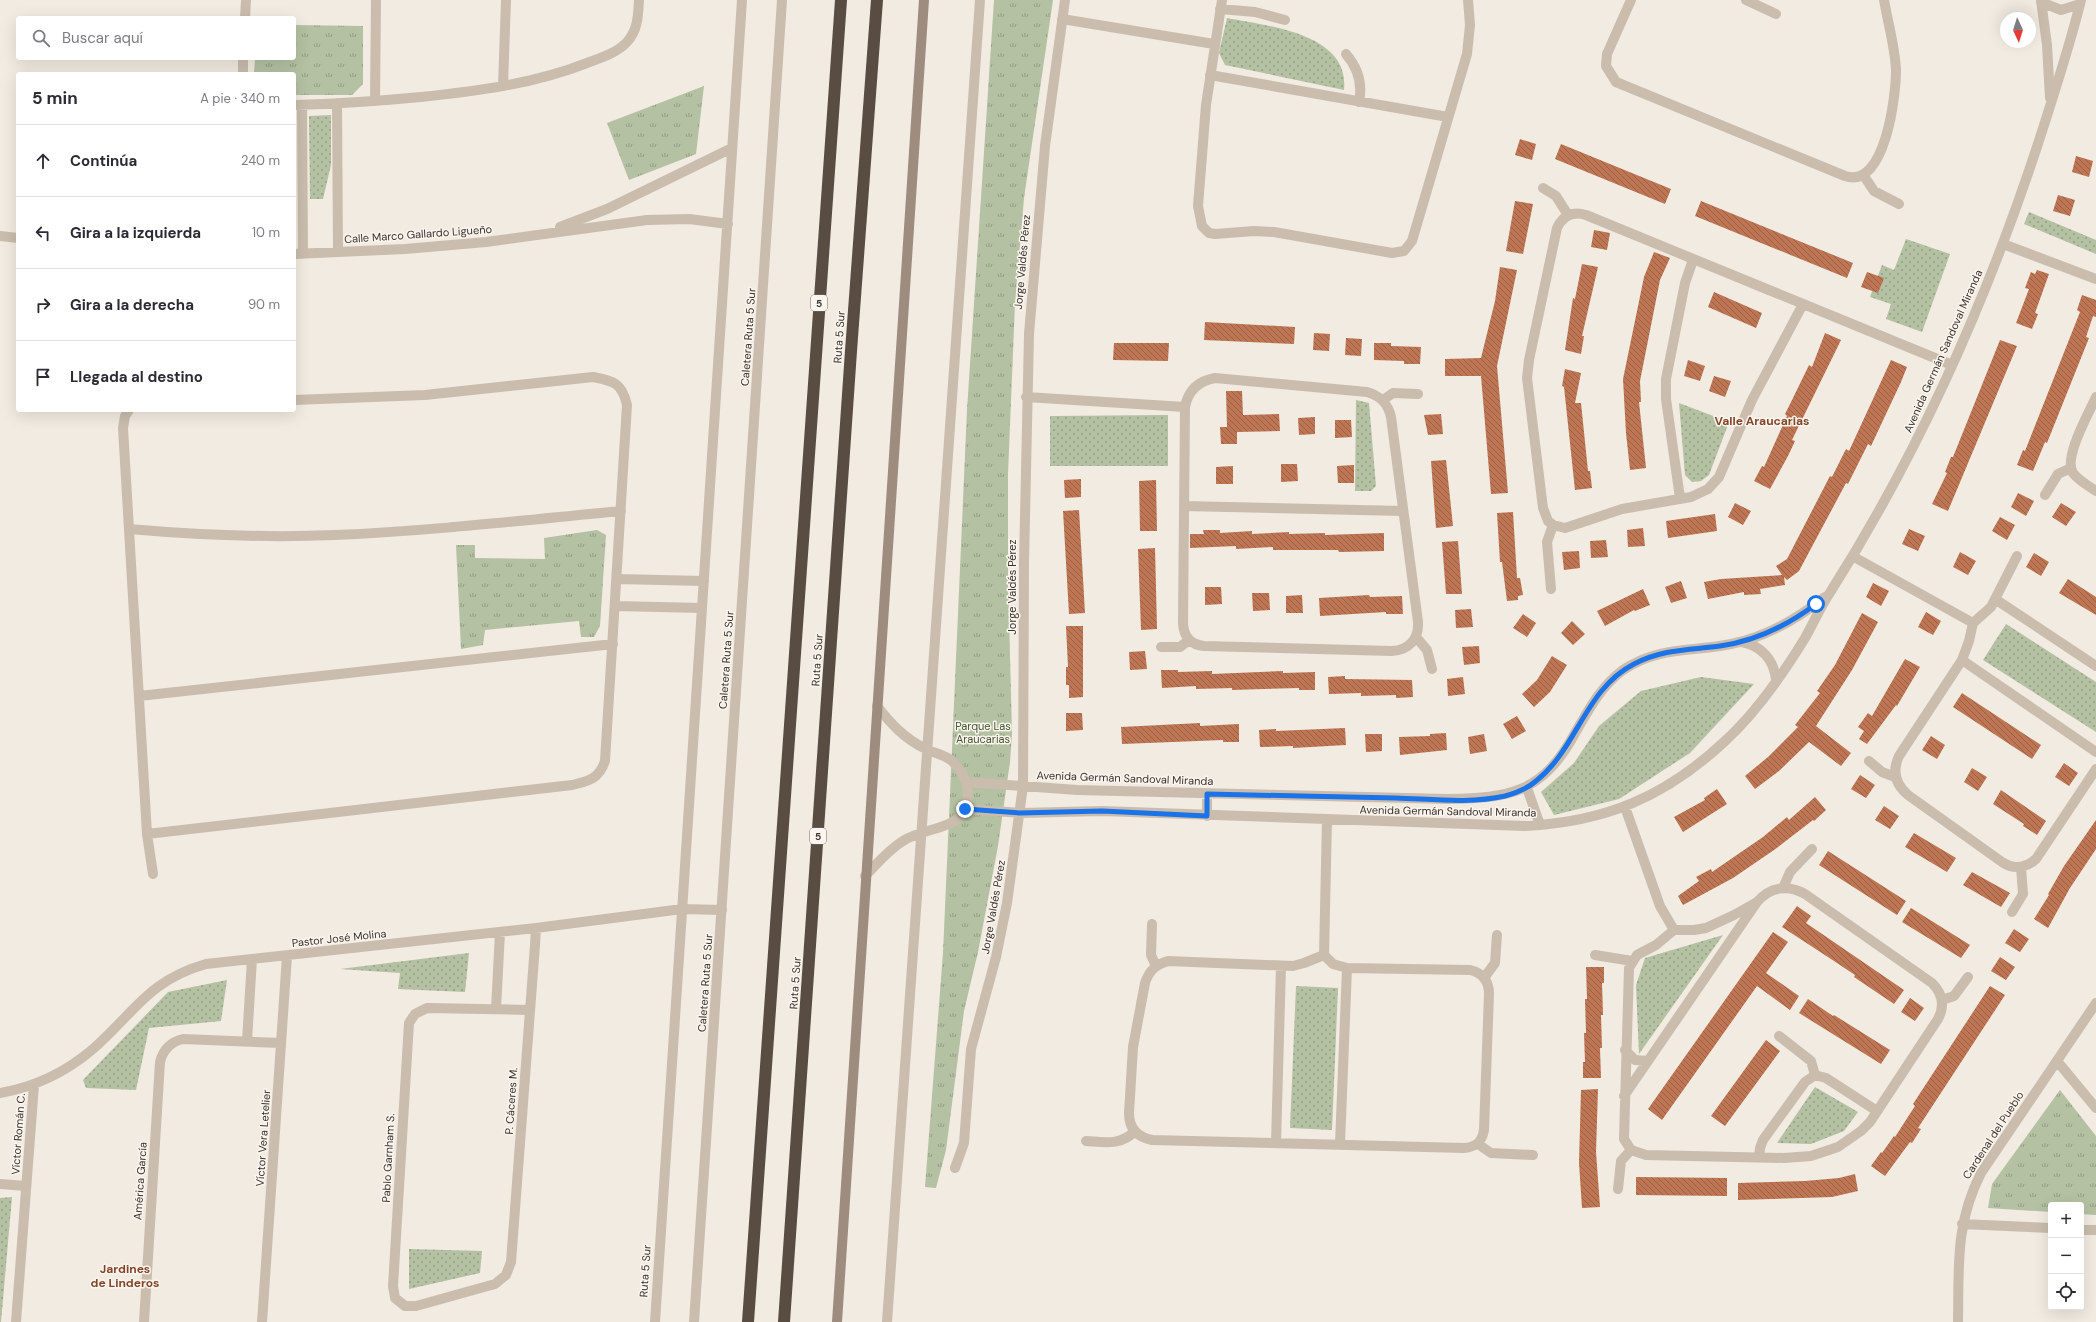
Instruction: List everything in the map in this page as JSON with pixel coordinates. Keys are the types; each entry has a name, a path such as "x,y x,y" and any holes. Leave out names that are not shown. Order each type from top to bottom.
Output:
{"highway":[{"name":"Ruta 5 Sur","path":"748,1322 841,0"},
{"name":"Ruta 5 Sur","path":"784,1322 877,0"}],"main road":[{"path":"837,1322 865,876 924,0"}],"street":[{"path":"245,16 246,0"},
{"path":"375,101 376,0"},
{"path":"503,86 506,0"},
{"path":"298,254 298,105 375,101 503,86 568,70 617,50 634,34 637,25 639,0"},
{"name":"Ruta 5 Sur","path":"655,1322 742,0"},
{"name":"Caletera Ruta 5 Sur","path":"694,1322 782,0"},
{"path":"887,1322 980,0"},
{"name":"Jorge Valdés Pérez","path":"955,1168 964,1143 971,1049 998,949 1007,903 1023,786 1026,397 1029,334 1039,209 1065,0"},
{"path":"1285,20 1221,4 1210,75 1198,206 1202,226 1209,233 1215,234 1254,231 1274,232 1392,253 1404,251 1412,241 1467,54 1470,25 1468,0"},
{"path":"1631,0 1607,54 1606,66 1616,82 1845,176 1857,178 1864,176 1874,164 1882,146 1888,127 1895,88 1894,50 1884,0"},
{"path":"1746,0 1776,14"},
{"path":"2041,1 2061,10 2081,2"},
{"name":"Avenida Germán Sandoval Miranda","path":"2041,1 2047,46 2050,106"},
{"name":"Avenida Germán Sandoval Miranda","path":"965,809 1020,813 1096,811 1506,826 1540,825 1597,816 1625,807 1663,787 1707,757 1743,722 1776,680 1804,639 1830,593 1854,557 1900,474 1952,365 2003,244 2031,166 2081,2"},
{"path":"1062,19 1214,44"},
{"path":"1346,54 1355,66 1360,78 1359,102"},
{"path":"243,60 243,72"},
{"path":"1210,75 1448,117"},
{"path":"337,103 338,252"},
{"name":"Calle Marco Gallardo Ligueño","path":"543,233 607,209 732,148"},
{"path":"1864,176 1874,191 1900,204"},
{"path":"1543,188 1556,196 1568,215"},
{"path":"1803,304 1752,400 1720,477 1708,489 1700,493 1680,498 1622,509 1565,528 1553,525 1548,521 1543,508 1528,401 1527,378 1529,360 1557,228 1568,215 1574,213 1586,215 1952,365"},
{"name":"Calle Marco Gallardo Ligueño","path":"298,254 486,242 543,233 647,220 689,219 728,224"},
{"path":"0,236 16,238"},
{"path":"2003,244 2096,279"},
{"path":"1680,498 1666,400 1666,379 1685,283 1693,260"},
{"path":"147,834 585,782 601,771 605,761 627,406 624,392 618,385 608,380 593,377 424,395 296,400"},
{"path":"1214,378 1367,392 1383,400 1390,411 1418,622 1416,637 1406,648 1392,651 1198,646 1189,640 1185,636 1183,624 1185,407 1186,399 1195,386 1207,379 1214,378"},
{"path":"1383,400 1393,393 1418,394"},
{"path":"1026,397 1185,407"},
{"path":"2096,397 2070,457 2071,468 2077,477 2096,491"},
{"path":"128,412 125,416 123,428 147,834 153,874"},
{"path":"2045,495 2058,474 2071,468"},
{"path":"1184,506 1403,511"},
{"path":"129,529 245,536 334,535 499,523 621,511"},
{"path":"1550,589 1547,542 1553,525"},
{"path":"2017,556 1995,599 1985,613 1973,623 1962,660 1899,756 1896,762 1895,777 1902,790 1927,809 2008,866 2021,867 2027,866 2036,858 2096,769"},
{"path":"1854,557 1973,623"},
{"path":"617,579 704,581"},
{"name":"Avenida Germán Sandoval Miranda","path":"966,782 1077,790 1207,794 1471,799 1505,796 1527,788 1542,777 1565,750 1599,694 1624,670 1662,653 1740,642 1771,632 1789,622 1830,593"},
{"path":"1995,599 2096,666"},
{"path":"615,606 702,608"},
{"path":"1416,637 1427,650 1432,669"},
{"path":"1161,647 1180,647 1189,640"},
{"path":"1740,642 1756,646 1768,656 1775,671 1776,680"},
{"path":"139,696 613,644"},
{"path":"1962,660 2096,752"},
{"path":"865,876 891,849 906,839 922,832 948,826 961,816 965,809 968,796 966,782 958,766 951,760 928,750 902,735 877,706"},
{"path":"1869,761 1882,772 1895,777"},
{"path":"1527,788 1540,825"},
{"path":"1207,794 1207,816"},
{"path":"1625,807 1660,906 1674,930"},
{"path":"1324,955 1304,964 1281,966 1168,961 1156,966 1147,976 1145,983 1133,1047 1129,1113 1131,1126 1134,1131 1140,1136 1152,1140 1464,1148 1478,1144 1481,1140 1484,1130 1489,994 1488,982 1475,971 1470,970 1347,968 1334,964 1324,955 1327,820"},
{"path":"1783,888 1787,875 1812,849"},
{"path":"2012,912 2023,894 2021,867"},
{"path":"1783,888 1791,888 1805,894 1937,988 1942,1000 1941,1013 1938,1019 1877,1112 1861,1132 1838,1147 1825,1152 1799,1157 1759,1158 1646,1155 1631,1150 1624,1139 1628,976 1632,961 1674,930 1694,930 1721,921 1756,902 1768,892 1783,888"},
{"path":"1624,1096 1756,902"},
{"name":"Pastor José Molina","path":"0,1093 34,1085 61,1072 92,1050 142,1000 165,981 178,974 206,964 536,928 682,909 722,910"},
{"path":"1721,921 1730,928 1732,937"},
{"path":"1152,924 1151,955 1156,966"},
{"name":"P. Cáceres M.","path":"400,1303 411,1307 416,1306 495,1284 506,1275 511,1262 536,928"},
{"path":"500,932 496,1009 530,1010"},
{"path":"1484,978 1495,963 1497,935"},
{"path":"1594,955 1632,961"},
{"name":"Víctor Vera Letelier","path":"262,1322 288,956"},
{"path":"252,959 248,1041 281,1043"},
{"path":"1276,1142 1281,966"},
{"path":"1340,1144 1347,968"},
{"path":"1942,1000 1954,996 1968,977"},
{"name":"Cardenal del Pueblo","path":"1958,1322 1959,1245 1962,1224 1968,1201 1981,1173 2096,1003"},
{"name":"Pablo Garnham S.","path":"400,1303 396,1298 393,1286 408,1029 415,1014 427,1008 496,1009"},
{"path":"1778,1036 1811,1061 1815,1075"},
{"name":"América García","path":"144,1322 160,1062 165,1050 176,1041 190,1038 248,1041"},
{"path":"1625,1050 1629,1056 1635,1060 1648,1061"},
{"path":"2057,1062 2096,1108"},
{"path":"1815,1075 1826,1078 1877,1112"},
{"path":"1759,1158 1763,1140 1805,1082 1815,1075"},
{"name":"Víctor Román C.","path":"16,1322 34,1085"},
{"path":"1086,1141 1116,1142 1127,1138 1134,1131"},
{"path":"1478,1144 1491,1153 1533,1155"},
{"path":"1618,1189 1621,1161 1631,1150"},
{"name":"Víctor Román C.","path":"0,1184 26,1186"},
{"path":"1962,1224 2048,1228"},
{"path":"2084,1230 2096,1230"}],"green space":[{"name":"Parque Las Araucarias","path":"994,0 1053,0 1024,198 1015,303 1008,474 1008,578 1012,733 1010,762 998,846 978,952 964,1011 946,1150 936,1188 925,1187 943,953 967,410"},
{"path":"1227,18 1283,29 1320,44 1334,56 1342,71 1344,90 1225,65 1219,53"},
{"path":"296,25 363,26 363,84 352,95 296,95 296,72 254,72 255,60 296,60"},
{"path":"704,86 696,154 629,180 607,123"},
{"path":"331,115 331,165 323,199 310,199 309,116"},
{"path":"2029,212 2096,240 2096,254 2024,224"},
{"path":"1906,239 1950,254 1922,332 1886,319 1891,304 1870,297 1882,265 1894,270"},
{"path":"1356,400 1369,403 1376,486 1371,491 1355,491"},
{"path":"1679,403 1729,422 1709,475 1701,481 1692,482 1685,475"},
{"path":"1168,415 1168,466 1050,466 1050,416"},
{"path":"597,530 606,535 600,626 594,637 581,637 579,621 485,630 483,645 461,649 456,545 475,545 475,558 545,559 544,538"},
{"path":"2006,624 2096,682 2096,732 1983,660"},
{"path":"1701,677 1754,684 1690,753 1619,799 1554,815 1541,792 1574,763 1599,726 1641,691"},
{"path":"1723,935 1639,1054 1636,985 1645,958"},
{"path":"469,953 465,992 398,989 400,973 340,969"},
{"path":"227,980 221,1021 149,1028 136,1090 86,1088 83,1080 168,992"},
{"path":"1296,986 1338,988 1332,1130 1290,1128"},
{"path":"1815,1087 1858,1112 1844,1131 1811,1144 1777,1143"},
{"path":"2060,1090 2096,1136 2096,1215 2084,1214 2084,1202 2048,1202 2048,1212 1988,1208 1992,1184"},
{"path":"12,1197 1,1322 0,1322 0,1198"},
{"path":"409,1249 482,1251 480,1273 409,1289"}],"building":[{"path":"1520,139 1536,144 1532,160 1515,155"},
{"path":"1561,144 1671,189 1665,204 1555,159"},
{"path":"2076,156 2093,161 2089,177 2072,172"},
{"path":"2058,195 2075,200 2070,216 2053,211"},
{"path":"1515,201 1533,204 1523,254 1506,251"},
{"path":"1701,201 1853,263 1847,278 1695,216"},
{"path":"1594,230 1610,233 1607,250 1591,247"},
{"path":"1654,252 1670,258 1660,280 1640,381 1641,402 1639,402 1646,468 1630,470 1623,379 1644,277"},
{"path":"1582,264 1598,267 1582,336 1584,336 1581,354 1565,350 1573,298 1575,299"},
{"path":"1500,267 1517,270 1497,366 1508,493 1491,494 1481,376 1445,376 1445,359 1481,358 1495,301"},
{"path":"2037,270 2049,274 2035,313 2038,314 2032,329 2016,323 2029,289 2025,288 2031,272 2035,274"},
{"path":"1867,272 1884,278 1878,293 1861,287"},
{"path":"1714,292 1762,313 1756,328 1708,307"},
{"path":"2082,295 2096,300 2096,317 2093,316 2086,337 2089,338 2047,443 2045,442 2033,471 2017,465 2023,450 2025,451 2080,312 2077,310"},
{"path":"1205,322 1295,327 1294,344 1204,340"},
{"path":"1314,333 1330,334 1329,351 1313,350"},
{"path":"1825,333 1841,340 1792,440 1795,441 1788,456 1770,489 1754,481 1762,466 1764,467 1787,416 1785,414 1809,365 1812,367"},
{"path":"1346,338 1362,339 1361,356 1345,355"},
{"path":"2000,340 2017,346 1948,511 1932,504 1947,473 1945,472 1951,457 1953,457"},
{"path":"1114,343 1169,343 1168,361 1113,360"},
{"path":"1374,343 1391,343 1391,346 1421,347 1420,364 1404,364 1404,361 1374,360"},
{"path":"1688,360 1705,366 1700,381 1684,376"},
{"path":"1891,360 1907,367 1901,382 1871,446 1868,444 1848,484 1846,483 1799,571 1787,580 1784,577 1785,585 1760,589 1761,594 1744,595 1744,592 1708,599 1704,582 1721,579 1782,575 1776,566 1787,559 1830,476 1832,477 1846,449 1849,451"},
{"path":"1565,369 1581,373 1575,403 1581,403 1588,471 1590,471 1592,488 1575,490 1564,387 1562,386"},
{"path":"1714,376 1731,381 1725,397 1709,391"},
{"path":"1226,391 1242,391 1243,415 1279,414 1280,431 1237,432 1237,444 1221,444 1220,427 1227,427"},
{"path":"1441,414 1443,434 1428,435 1424,415"},
{"path":"1315,417 1315,434 1299,435 1298,418"},
{"path":"1335,420 1351,420 1352,437 1335,438"},
{"path":"1446,460 1453,526 1436,528 1431,461"},
{"path":"1281,464 1297,464 1298,481 1281,482"},
{"path":"1354,465 1354,483 1338,483 1337,466"},
{"path":"1233,466 1233,484 1216,484 1216,467"},
{"path":"1081,479 1081,497 1065,498 1064,480"},
{"path":"1156,480 1157,531 1140,531 1139,481"},
{"path":"2018,493 2034,501 2026,516 2011,507"},
{"path":"1735,503 1751,511 1743,525 1728,517"},
{"path":"2061,503 2076,512 2066,526 2052,517"},
{"path":"1079,510 1085,613 1069,614 1063,511"},
{"path":"1513,512 1517,578 1520,578 1523,595 1518,596 1518,600 1507,601 1502,562 1500,562 1497,513"},
{"path":"1715,514 1717,531 1668,538 1666,521"},
{"path":"2000,517 2015,525 2007,540 1992,531"},
{"path":"1643,528 1645,546 1628,547 1627,530"},
{"path":"1909,529 1925,536 1918,551 1902,544"},
{"path":"1203,530 1220,530 1220,533 1252,531 1252,534 1289,532 1289,534 1325,533 1325,535 1384,533 1384,551 1339,552 1338,550 1273,550 1273,547 1236,549 1236,546 1190,548 1190,534 1204,534"},
{"path":"1606,540 1608,557 1591,558 1590,541"},
{"path":"1458,541 1462,594 1446,594 1442,542"},
{"path":"1155,548 1157,629 1141,630 1138,549"},
{"path":"1579,551 1580,568 1564,570 1562,552"},
{"path":"1960,552 1976,561 1968,575 1953,567"},
{"path":"2034,553 2049,562 2041,576 2026,567"},
{"path":"2068,579 2096,597 2096,615 2059,593"},
{"path":"1681,581 1687,598 1671,603 1665,587"},
{"path":"1873,583 1889,591 1881,606 1866,597"},
{"path":"1205,587 1221,587 1222,604 1205,605"},
{"path":"1643,589 1650,605 1635,611 1634,610 1605,626 1597,611"},
{"path":"1252,593 1269,593 1270,610 1253,611"},
{"path":"1302,595 1303,613 1286,613 1286,596"},
{"path":"1369,595 1370,597 1402,596 1403,614 1386,614 1386,612 1320,616 1319,598"},
{"path":"1471,609 1473,627 1456,628 1455,610"},
{"path":"1926,612 1941,621 1933,635 1918,627"},
{"path":"1862,613 1878,622 1852,670 1816,726 1851,753 1841,766 1809,742 1779,771 1755,789 1745,776 1768,757 1798,727 1795,725 1820,693 1817,691 1835,665"},
{"path":"1523,614 1536,623 1527,637 1513,628"},
{"path":"1572,621 1585,634 1573,645 1561,633"},
{"path":"1066,626 1083,626 1083,697 1069,698 1069,685 1066,685 1066,667 1068,667"},
{"path":"1479,646 1480,663 1464,665 1462,647"},
{"path":"1145,651 1147,669 1130,670 1129,652"},
{"path":"1552,656 1567,665 1550,692 1534,707 1522,694 1537,680"},
{"path":"1905,659 1920,667 1897,706 1896,705 1867,744 1859,739 1864,731 1858,727 1868,713 1872,716"},
{"path":"1161,670 1178,670 1178,672 1212,671 1212,674 1283,671 1283,673 1315,672 1315,690 1299,690 1299,688 1232,690 1232,688 1196,689 1196,686 1162,688"},
{"path":"1345,676 1345,679 1412,680 1413,697 1396,698 1396,695 1361,696 1361,693 1329,694 1328,677"},
{"path":"1463,677 1465,694 1448,696 1447,679"},
{"path":"1962,693 2041,745 2032,759 1953,707"},
{"path":"1066,713 1082,713 1083,730 1066,731"},
{"path":"1517,716 1526,731 1512,739 1503,724"},
{"path":"1200,723 1200,726 1239,724 1239,742 1223,742 1223,740 1122,744 1121,727"},
{"path":"1345,728 1346,745 1293,748 1293,746 1260,747 1259,730 1276,729 1276,731"},
{"path":"1446,733 1447,750 1400,755 1399,737 1430,736 1430,734"},
{"path":"1365,734 1382,734 1382,751 1366,752"},
{"path":"1484,734 1487,751 1470,754 1468,737"},
{"path":"1931,736 1945,745 1937,759 1922,750"},
{"path":"2064,763 2078,773 2069,786 2055,777"},
{"path":"1972,768 1987,777 1978,791 1964,782"},
{"path":"1860,775 1875,785 1866,798 1851,789"},
{"path":"1717,789 1727,804 1683,832 1674,817 1705,800 1704,798"},
{"path":"2001,790 2046,821 2037,835 2023,826 2024,824 1993,804"},
{"path":"1815,797 1826,810 1814,821 1813,820 1774,850 1733,878 1683,905 1678,896 1699,881 1696,877 1711,869 1712,872 1763,837 1787,817 1789,820"},
{"path":"1884,806 1899,816 1890,829 1875,820"},
{"path":"2096,820 2096,849 2070,888 2048,928 2034,919 2049,895 2048,894 2064,866"},
{"path":"1914,833 1956,858 1947,872 1905,847"},
{"path":"1828,851 1906,901 1897,915 1819,865"},
{"path":"1972,872 2010,893 2001,907 1963,885"},
{"path":"1797,906 1811,916 1806,923 1904,990 1894,1004 1854,977 1855,975 1782,927"},
{"path":"1911,908 1970,945 1961,958 1902,922"},
{"path":"2014,929 2029,939 2020,952 2005,943"},
{"path":"1773,932 1788,942 1766,973 1799,996 1790,1010 1757,986 1662,1120 1648,1109"},
{"path":"2000,957 2015,967 2006,980 1991,971"},
{"path":"1586,967 1604,967 1604,983 1602,983 1603,1015 1601,1015 1602,1048 1600,1048 1601,1078 1583,1078 1583,1062 1585,1062 1584,1033 1586,1033 1585,999 1587,999"},
{"path":"1990,986 2005,995 1918,1128 1921,1129 1912,1143 1910,1142 1885,1176 1871,1166 1894,1136 1895,1137 1915,1106 1913,1104"},
{"path":"1910,998 1924,1008 1915,1021 1901,1012"},
{"path":"1808,999 1833,1016 1834,1015 1890,1050 1881,1064 1799,1013"},
{"path":"1766,1040 1780,1051 1725,1126 1711,1116"},
{"path":"1598,1089 1596,1152 1600,1207 1582,1208 1579,1163 1581,1090"},
{"path":"1855,1174 1858,1191 1832,1197 1738,1200 1738,1183 1805,1181 1839,1178"},
{"path":"1636,1177 1727,1178 1727,1196 1636,1195"}],"district":[{"name":"Valle Araucarias","path":"1762,421"},
{"name":"Jardines de Linderos","path":"125,1276"}],"route":[{"path":"965,809 1020,813 1102,811 1207,816 1207,794 1448,799 1471,799 1505,796 1527,788 1542,777 1565,750 1583,717 1603,688 1624,670 1642,660 1662,653 1692,647 1732,644 1771,632 1803,614 1816,604"}]}
